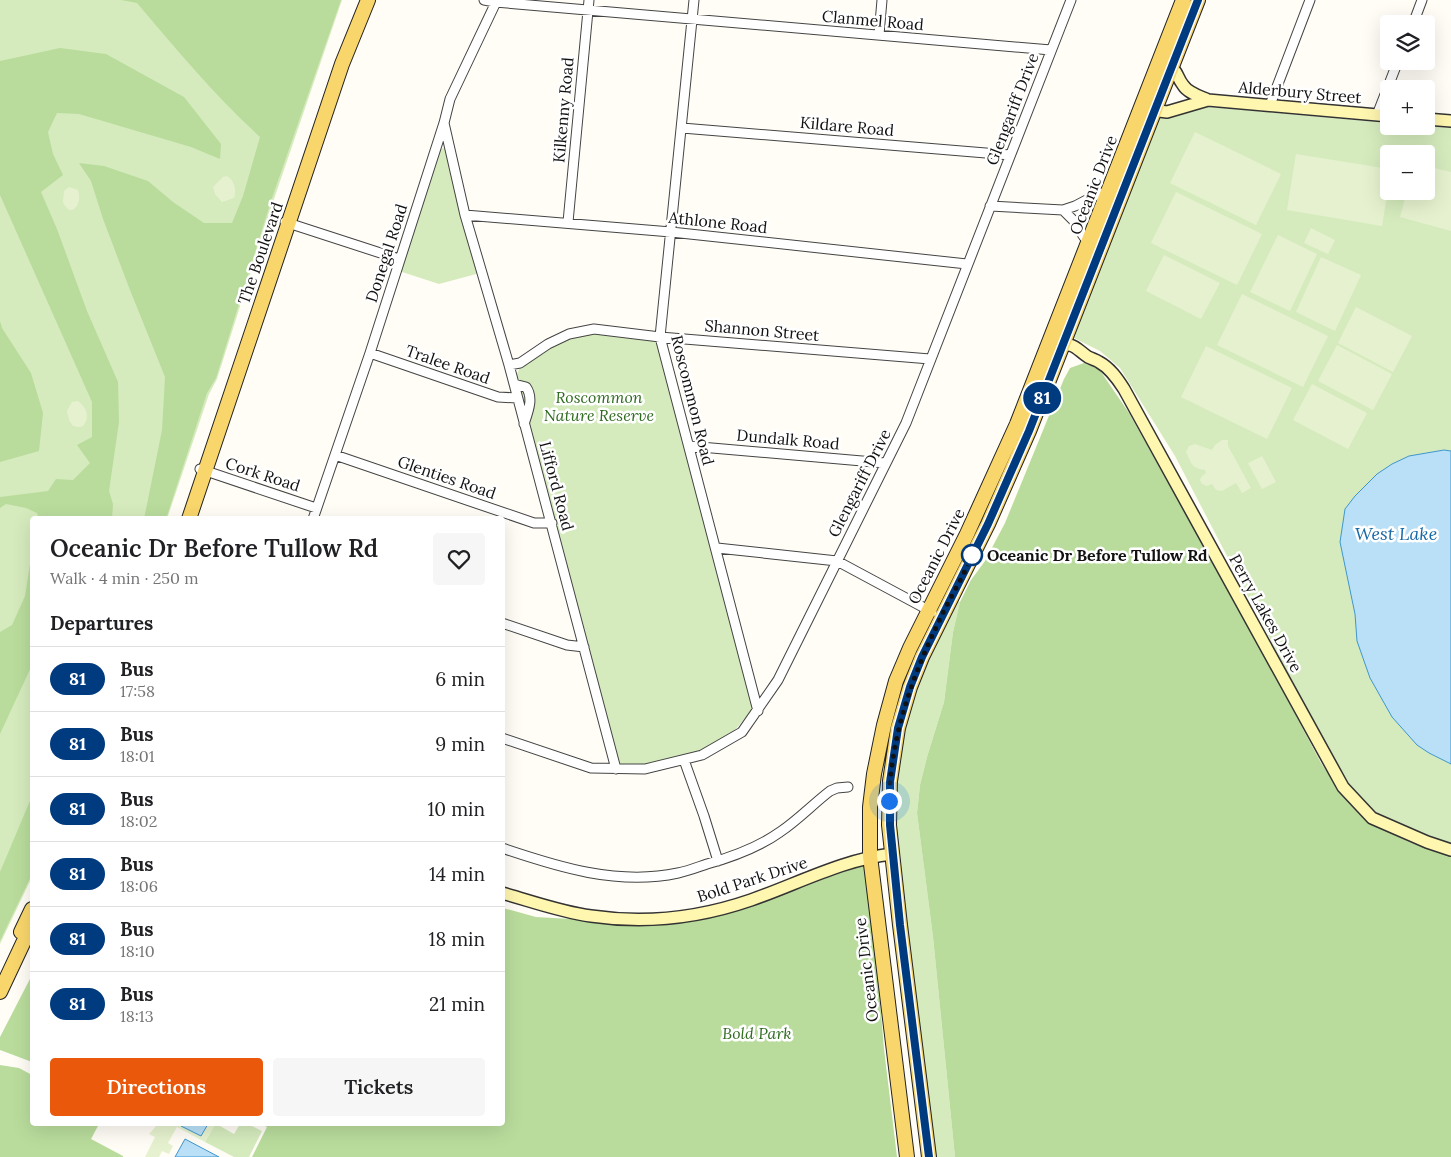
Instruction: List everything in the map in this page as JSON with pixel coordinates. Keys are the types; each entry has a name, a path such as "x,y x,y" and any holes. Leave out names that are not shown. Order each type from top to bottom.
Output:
{"main road":[{"name":"The Boulevard","path":"190,516 203,470 340,53 361,0"},
{"name":"The Boulevard","path":"286,222 342,64 368,0"},
{"name":"Oceanic Drive","path":"930,1157 892,854 890,782 898,728 910,687 941,617 1004,490 1029,431 1105,238 1113,200 1164,67 1183,0"},
{"name":"Oceanic Drive","path":"1164,67 1198,0"},
{"name":"Oceanic Drive","path":"907,1157 870,856 870,807 879,743 896,681 910,648 1000,463 1090,239 1113,200"},
{"name":"The Boulevard","path":"184,516 203,470"},
{"path":"0,975 30,913"},
{"path":"0,992 30,928"}],"street":[{"name":"Clanmel Road","path":"484,0 692,20 1051,50"},
{"name":"Kilkenny Road","path":"568,222 588,0"},
{"name":"Roscommon Road","path":"694,0 660,337 717,548 758,711"},
{"path":"879,35 882,0"},
{"name":"Glengariff Drive","path":"505,739 591,768 645,769 702,755 742,732 778,680 906,423 1071,0"},
{"path":"1270,105 1310,0"},
{"path":"1416,15 1422,0"},
{"name":"Donegal Road","path":"314,516 370,354 450,99 496,1"},
{"name":"Alderbury Street","path":"1164,67 1177,72 1183,86 1188,90 1208,100"},
{"name":"Alderbury Street","path":"1149,106 1167,112 1208,100 1380,115"},
{"path":"1435,120 1451,121"},
{"name":"Lifford Road","path":"444,123 465,215 510,365 517,398 616,769"},
{"name":"Kildare Road","path":"682,128 1010,155"},
{"path":"990,206 1063,210 1103,194 1113,200"},
{"path":"1063,210 1073,220 1083,235 1090,239 1105,238"},
{"name":"Athlone Road","path":"465,215 671,232 967,264"},
{"path":"286,222 399,259"},
{"path":"1037,373 1050,352 1062,345 1058,340 1055,326"},
{"name":"Shannon Street","path":"510,365 520,363 548,344 569,334 594,329 660,337 930,359"},
{"name":"Perry Lakes Drive","path":"1062,345 1076,348 1086,356 1101,363 1112,372 1124,388 1343,787 1372,818 1451,850"},
{"name":"Tralee Road","path":"370,354 498,397 517,398"},
{"path":"514,384 524,386 529,392 530,404 524,424"},
{"name":"Dundalk Road","path":"689,446 885,463"},
{"name":"Glenties Road","path":"335,455 534,523 552,524"},
{"name":"Cork Road","path":"203,470 316,508"},
{"path":"717,548 836,561 941,617"},
{"path":"505,623 567,645 584,647"},
{"path":"684,760 718,862"},
{"path":"505,849 569,869 616,876 650,876 677,873 718,862 767,840 787,827 830,791 848,787"},
{"name":"Bold Park Drive","path":"505,894 589,916 626,920 691,916 752,900 870,856 892,854"}],"green space":[{"path":"0,0 342,0 274,199 217,379 209,394 168,516 30,516 30,881 0,944"},
{"path":"121,0 341,0 272,198 216,378 207,393 167,516 145,516 162,430 165,377 103,219 91,181 79,163 104,166 148,181 173,202 204,223 232,223 243,196 260,137 212,89 137,3"},
{"path":"60,48 106,54 184,97 221,144 220,159 191,147 79,114 57,113 48,132 53,154 63,175 41,192 57,229 87,311 118,382 119,422 109,491 113,504 112,516 38,516 37,513 26,508 6,504 0,508 0,497 48,491 56,479 73,480 90,463 77,445 92,437 92,402 0,195 0,61"},
{"path":"1198,106 1380,122 1380,135 1435,135 1435,127 1451,128 1451,844 1413,832 1389,821 1358,797 1341,775 1175,456 1120,368 1100,351 1070,336 1156,117"},
{"path":"1195,132 1281,174 1256,225 1170,183"},
{"path":"443,148 447,150 480,273 439,284 399,271 440,150"},
{"path":"1296,154 1380,168 1380,200 1386,200 1382,226 1287,210"},
{"path":"1435,168 1451,172 1451,231 1400,217 1405,200 1435,200"},
{"path":"227,176 233,183 235,195 234,198 222,202 215,194 213,187 223,177"},
{"path":"69,187 78,190 79,195 78,205 73,210 69,210 63,202 64,191"},
{"path":"1176,192 1262,234 1237,285 1151,243"},
{"path":"1311,228 1335,240 1328,254 1304,243"},
{"path":"1278,235 1317,254 1290,311 1250,292"},
{"path":"1164,255 1220,283 1201,319 1146,291"},
{"path":"1321,257 1361,275 1335,331 1296,312"},
{"path":"1242,294 1328,336 1303,387 1217,345"},
{"path":"1356,307 1412,336 1393,372 1338,343"},
{"path":"0,321 2,328 31,373 43,413 39,451 0,462"},
{"name":"Roscommon Nature Reserve","path":"590,333 656,340 659,344 685,451 753,706 735,730 696,753 635,767 620,764 517,378 520,367 550,347 564,340"},
{"path":"1337,345 1392,374 1373,410 1318,381"},
{"path":"1206,346 1292,388 1267,439 1181,397"},
{"path":"1084,363 1099,369 1129,413 1246,622 1321,763 1334,782 1361,812 1376,823 1409,842 1451,856 1451,1157 955,1157 933,937 917,813 920,785 944,702 953,632 960,602 1005,523 1064,379 1070,368"},
{"path":"1312,384 1367,413 1348,449 1293,420"},
{"path":"78,401 84,407 87,416 83,426 76,427 71,424 67,411 72,402"},
{"path":"1222,440 1228,440 1228,446 1251,488 1242,493 1236,483 1222,491 1216,490 1212,484 1207,486 1202,484 1200,480 1206,473 1205,470 1194,467 1186,452 1189,446 1195,444 1212,450"},
{"path":"1262,456 1276,482 1262,489 1248,463"},
{"path":"30,564 30,669 0,734 0,632 12,625 25,596"},
{"path":"954,599 960,602 953,632 944,702 920,785 917,813 933,937 955,1157 933,1157 893,824 897,756 914,689"},
{"path":"30,801 30,878 0,941 0,872"},
{"name":"Bold Park","path":"868,859 884,1049 897,1157 252,1157 267,1127 265,1126 505,1126 505,909 536,917 658,924"},
{"path":"30,979 30,1061 0,1050 0,1037"},
{"path":"0,1065 19,1068 30,1074 30,1126 98,1126 91,1139 123,1156 123,1157 0,1157"},
{"path":"156,1126 214,1126 205,1142 177,1127 168,1143 173,1146 169,1154 162,1151 159,1157 145,1157 155,1137 149,1134"},
{"path":"214,1126 220,1126 234,1134 239,1126 252,1126 262,1131 249,1157 234,1157 205,1142"}],"water":[{"name":"West Lake","path":"1444,450 1451,451 1451,764 1417,745 1392,717 1370,678 1357,641 1355,614 1340,542 1345,509 1377,474 1409,456"},
{"path":"181,1126 207,1126 201,1136"},
{"path":"185,1139 219,1157 175,1157"}],"bus line":[{"name":"81","path":"929,1157 892,854 890,782 898,728 910,687 922,657 988,524 1029,431 1198,0"}],"place":[{"name":"Oceanic Dr Before Tullow Rd","path":"972,555"}],"route":[{"path":"889,801 898,728 910,687 928,644 972,555"}]}
